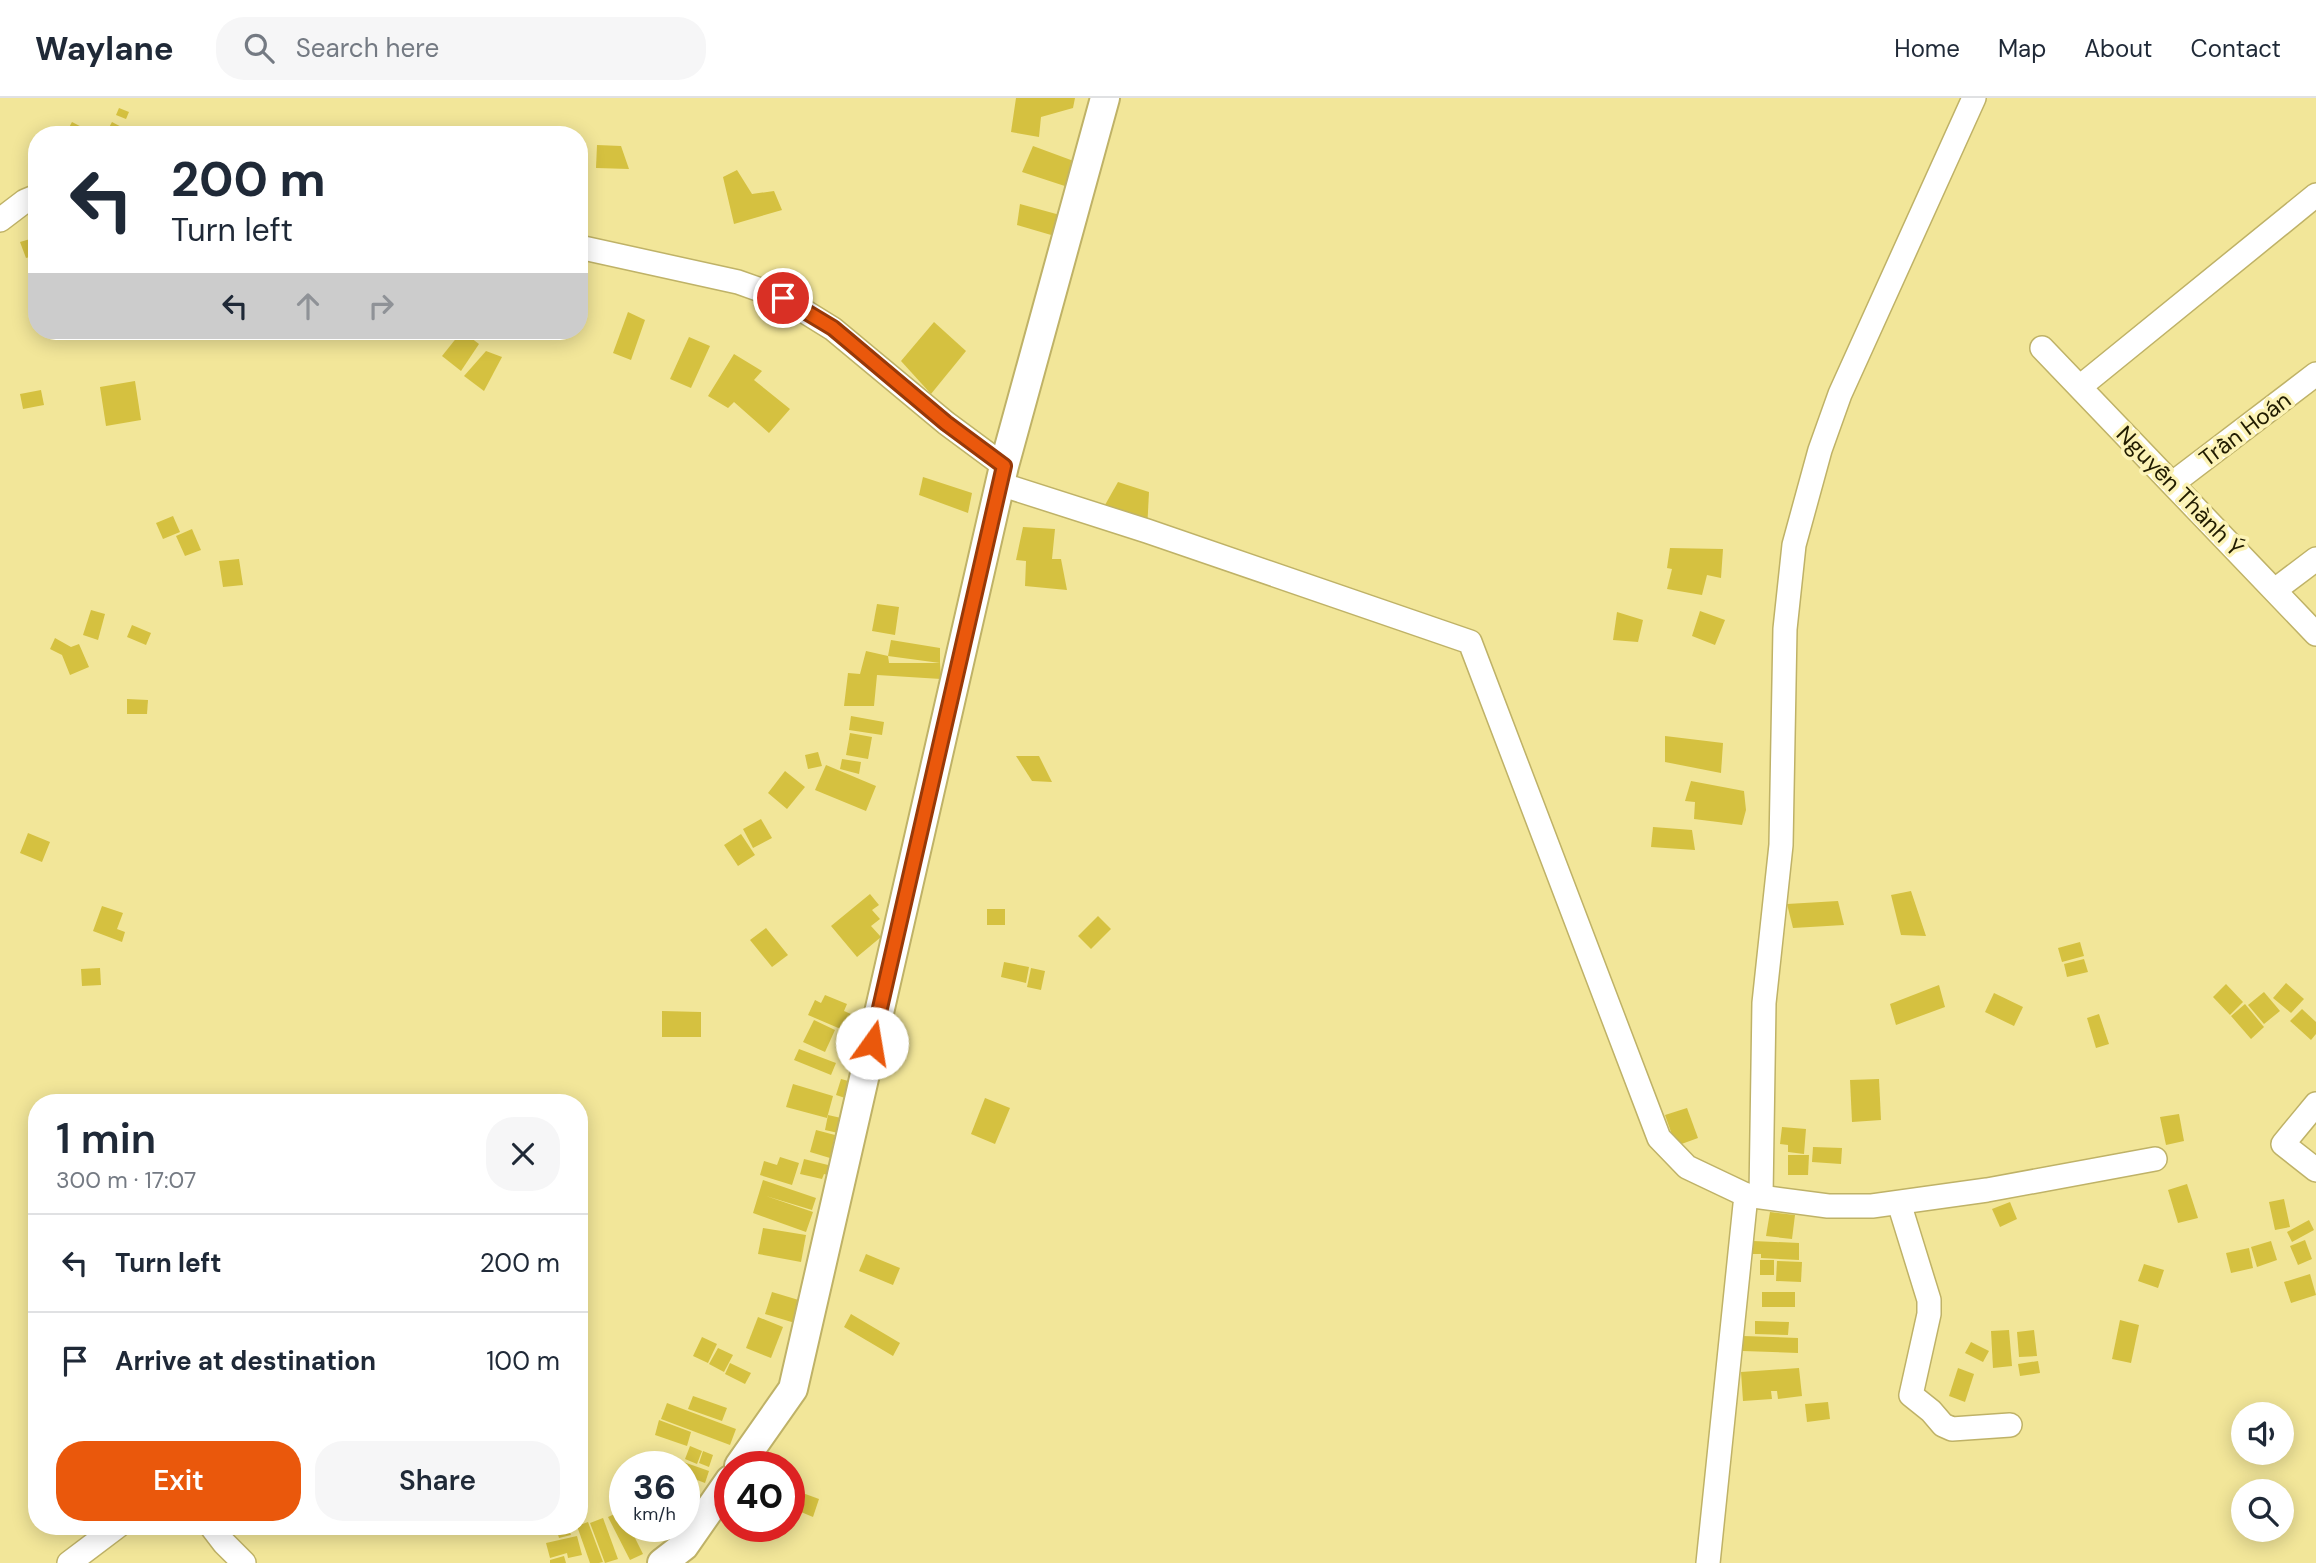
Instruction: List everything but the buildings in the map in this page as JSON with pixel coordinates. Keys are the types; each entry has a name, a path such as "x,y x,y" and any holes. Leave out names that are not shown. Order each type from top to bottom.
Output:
{"street":[{"path":"750,1451 793,1389 1002,475 1105,98"},
{"path":"1708,1563 1753,1195 1765,1003 1781,845 1785,629 1794,545 1820,450 1840,394 1974,98"},
{"path":"2081,386 2316,195"},
{"path":"0,220 28,200"},
{"path":"588,249 738,282 783,298 833,328 946,423 1002,475 1147,531 1470,642 1659,1138 1687,1167 1753,1195 1828,1206 1872,1206 2058,1178 2155,1159"},
{"name":"Nguyễn Thành Ý","path":"2042,348 2316,634"},
{"name":"Trần Hoán","path":"2173,483 2316,374"},
{"path":"2275,590 2316,559"},
{"path":"2316,1104 2283,1144 2316,1170"},
{"path":"1899,1203 1928,1300 1929,1314 1911,1395 1952,1429 2010,1425"},
{"path":"662,1563 684,1546 714,1503"},
{"path":"69,1563 106,1535"},
{"path":"218,1535 244,1563"}],"route":[{"path":"783,298 833,328 946,423 1004,466 872,1043"}]}
